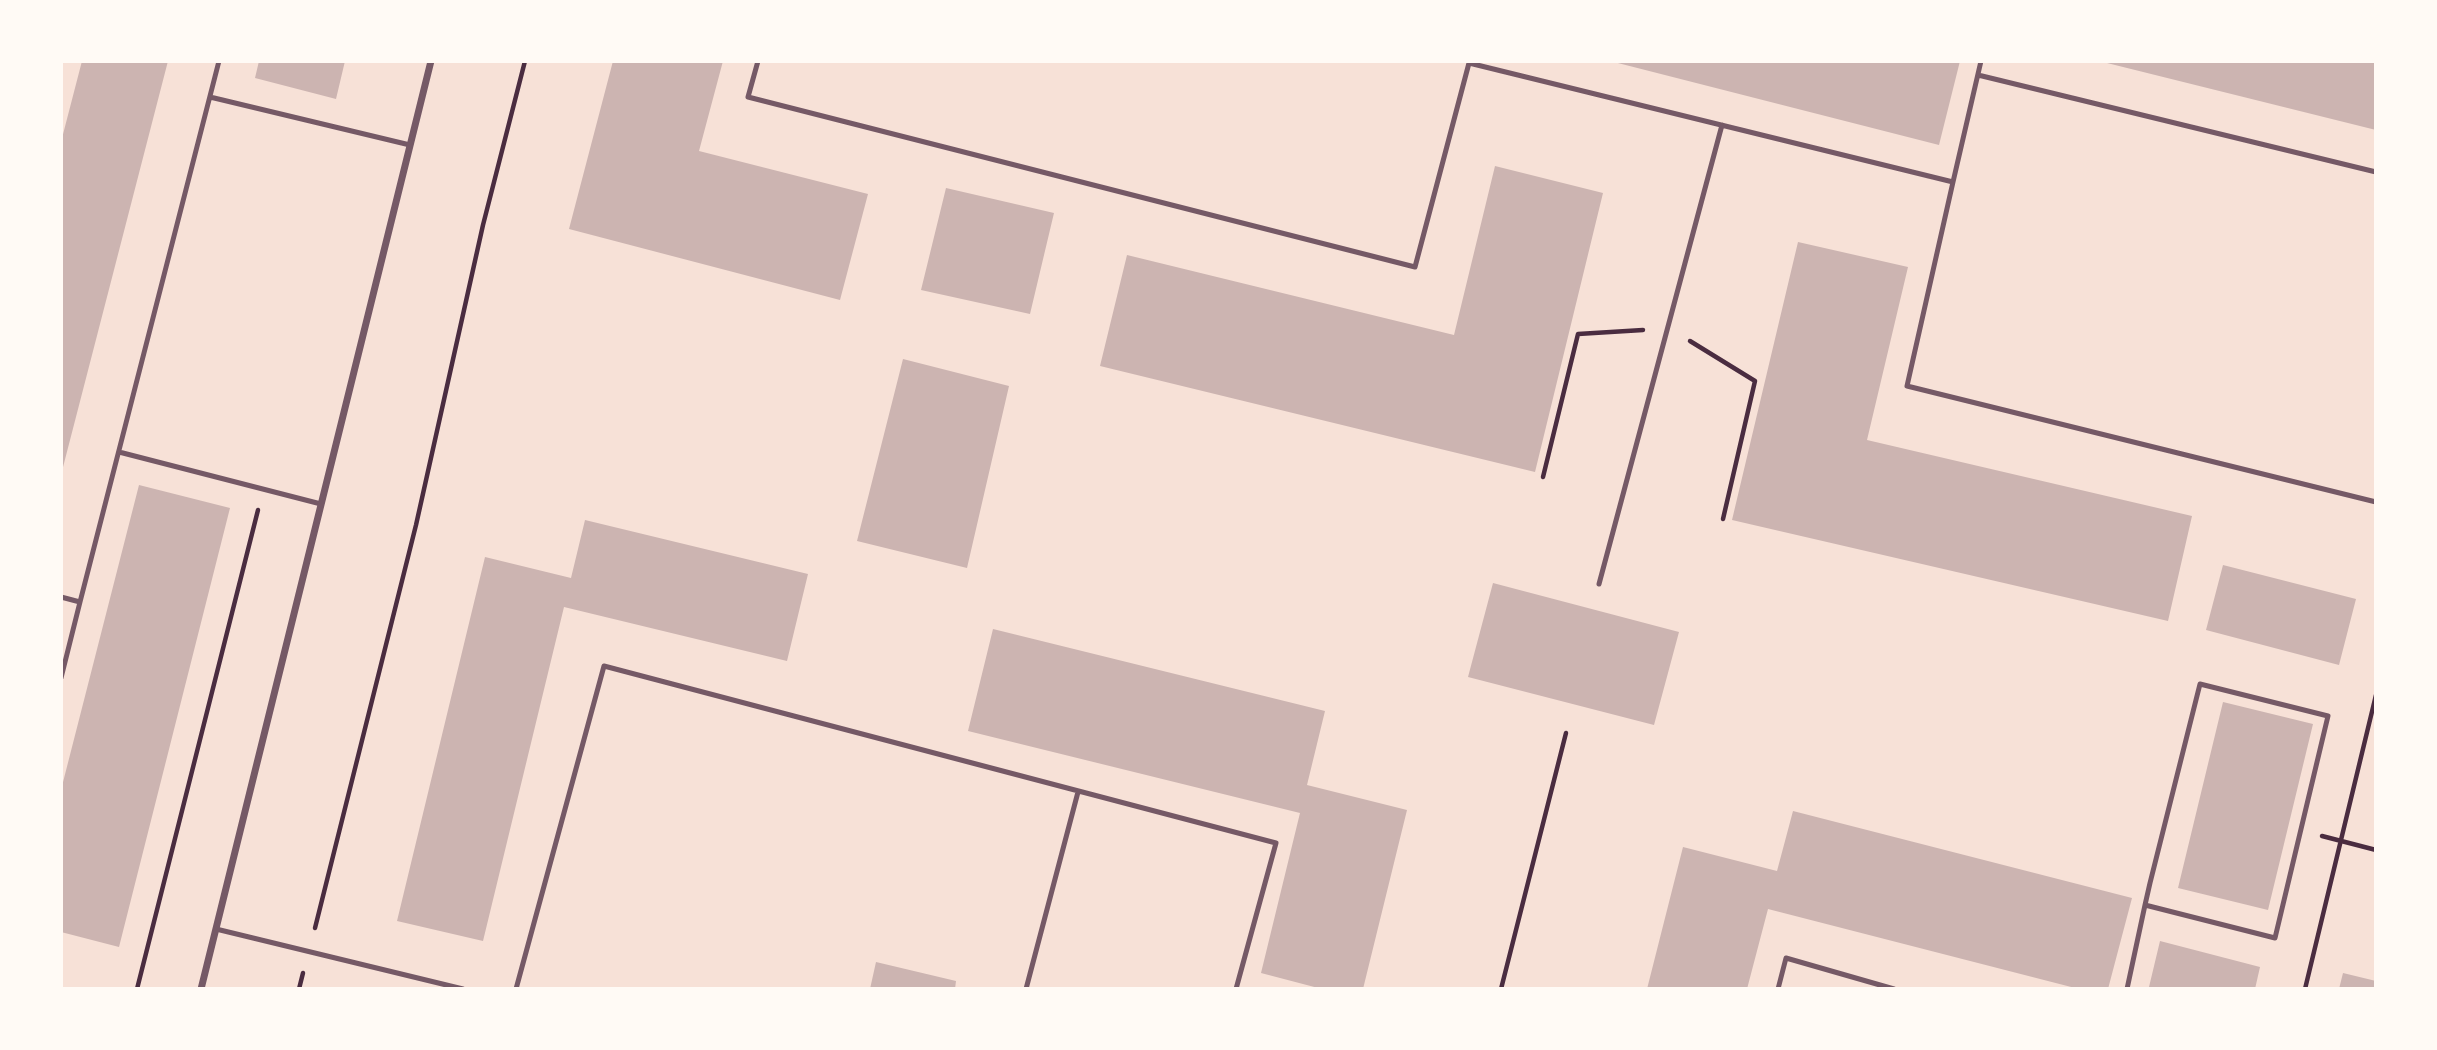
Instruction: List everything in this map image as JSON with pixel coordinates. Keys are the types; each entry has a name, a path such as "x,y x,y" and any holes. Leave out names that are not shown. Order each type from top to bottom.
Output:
{"street":[{"path":"201,989 431,61"}],"lane":[{"path":"61,678 219,61"},
{"path":"758,61 748,97 1415,267 1469,62 1953,182"},
{"path":"1981,61 1907,386 2376,502"},
{"path":"1978,75 2376,172"},
{"path":"210,97 410,145"},
{"path":"1599,584 1722,125"},
{"path":"118,452 321,503"},
{"path":"61,597 80,601"},
{"path":"516,989 604,666 1276,843 1236,989"},
{"path":"2127,989 2145,905 2200,684 2328,716 2275,938 2145,905"},
{"path":"1026,989 1078,792"},
{"path":"216,929 463,989"},
{"path":"1778,989 1786,958 1894,989"}],"path":[{"path":"299,989 416,525 484,225 525,61"},
{"path":"137,989 263,489"},
{"path":"2305,989 2376,695"},
{"path":"1501,989 1566,733"},
{"path":"2301,831 2376,850"}],"building":[{"path":"82,61 168,61 62,471 61,142"},
{"path":"259,61 345,61 336,99 255,78"},
{"path":"613,61 723,61 699,151 868,194 840,300 569,229"},
{"path":"1610,61 1960,61 1939,145"},
{"path":"2376,61 2376,130 2103,62"},
{"path":"1495,166 1603,193 1535,472 1100,366 1127,255 1454,335"},
{"path":"946,188 1054,213 1030,314 921,290"},
{"path":"1798,242 1908,267 1867,440 2192,516 2168,621 1732,520"},
{"path":"903,359 1009,386 967,568 857,541"},
{"path":"139,485 230,508 119,947 61,932 61,790"},
{"path":"585,520 808,574 787,661 564,607 483,941 397,921 485,557 571,578"},
{"path":"2223,565 2356,599 2339,665 2206,630"},
{"path":"1493,583 1679,632 1654,725 1468,677"},
{"path":"993,629 1325,711 1307,785 1407,810 1363,989 1322,989 1261,973 1300,813 968,731"},
{"path":"2223,702 2313,724 2268,910 2178,888"},
{"path":"1793,811 2132,898 2108,989 2079,989 1768,909 1747,989 1647,989 1683,847 1777,871"},
{"path":"2160,941 2260,967 2255,989 2149,987"},
{"path":"876,962 956,981 955,989 870,989"},
{"path":"2343,973 2376,981 2376,989 2339,989"}]}
